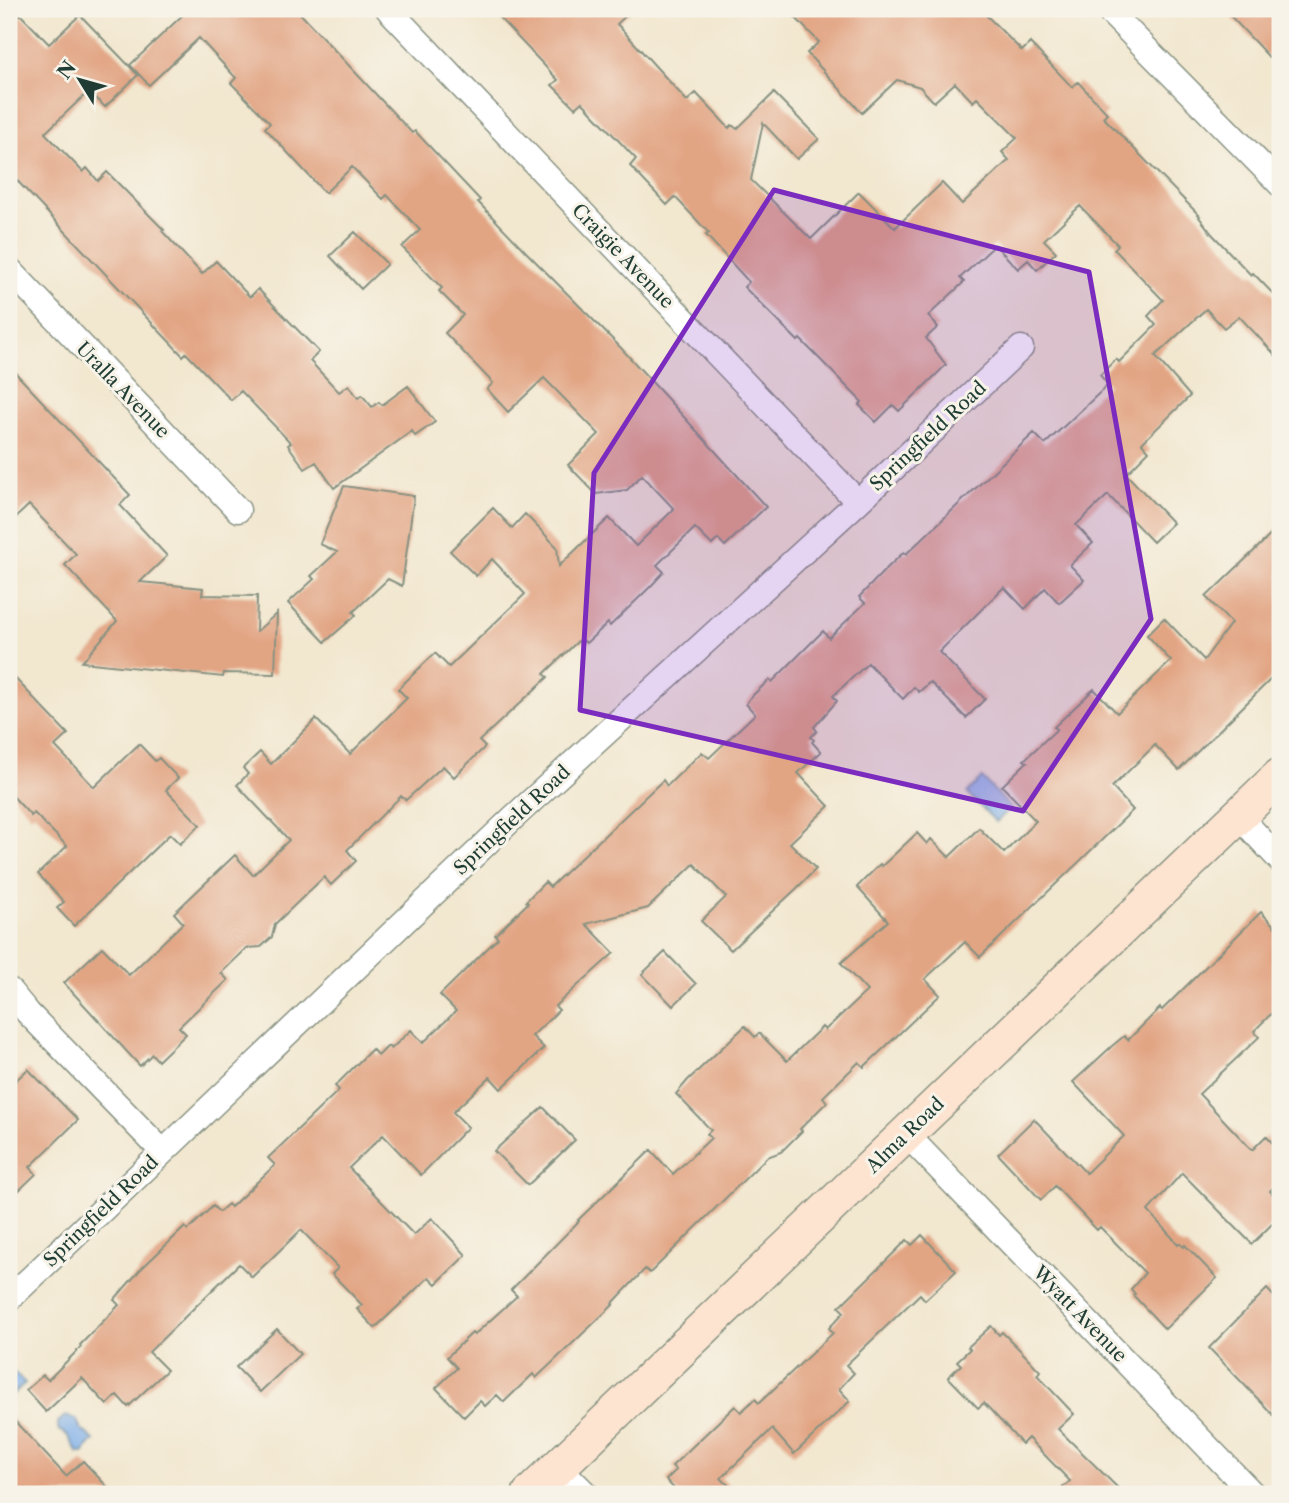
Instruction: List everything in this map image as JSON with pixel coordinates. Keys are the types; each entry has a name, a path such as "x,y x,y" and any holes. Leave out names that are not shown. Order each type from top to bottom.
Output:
{"main road":[{"name":"Alma Road","path":"530,1494 1280,776"}],"street":[{"name":"Craigie Avenue","path":"388,9 858,502"},
{"path":"1107,9 1280,184"},
{"name":"Uralla Avenue","path":"9,270 238,510"},
{"name":"Springfield Road","path":"9,1299 515,816 858,502 1021,348"},
{"path":"1238,816 1280,860"},
{"path":"9,990 163,1152"},
{"name":"Wyatt Avenue","path":"906,1134 1253,1494"},
{"path":"559,1467 586,1494"}],"highlighted area":[{"path":"774,190 1089,272 1151,619 1023,811 580,710 594,473"}],"water":[{"path":"982,778 1011,808 996,822 967,793"},
{"path":"9,1368 25,1383 9,1398"},
{"path":"65,1416 76,1419 81,1429 94,1440 83,1453 78,1453 68,1436 58,1429 58,1422"}],"building":[{"path":"9,9 15,9 49,44 80,15 138,75 105,107 89,91 45,133 83,172 87,168 98,181 107,172 164,230 162,231 202,274 216,261 250,297 258,289 319,352 310,361 339,392 349,385 358,398 362,395 372,407 379,402 382,405 408,386 435,422 415,436 412,431 334,488 316,462 305,469 288,445 291,443 241,391 231,400 186,353 183,356 9,172"},
{"path":"189,9 296,9 412,133 415,131 480,200 478,202 621,348 766,507 725,546 718,539 712,545 695,528 657,565 664,572 650,587 610,626 608,623 586,643 584,641 581,644 578,641 544,674 548,677 479,741 485,747 454,777 443,766 406,800 401,796 347,850 356,861 331,885 324,877 275,924 272,937 261,947 247,948 221,973 228,980 179,1027 186,1034 158,1061 152,1054 140,1066 64,983 102,947 129,975 183,923 174,913 235,855 253,875 289,840 237,785 248,774 243,768 260,752 271,764 316,719 350,754 407,698 398,689 435,653 449,667 525,594 492,559 476,576 450,551 493,508 512,528 525,514 557,547 559,566 609,518 636,546 674,509 642,475 627,490 596,494 568,465 599,434 544,378 508,412 487,389 493,383 445,333 463,315 439,291 442,288 402,247 420,230 387,195 383,199 352,167 325,193 265,128 270,123 231,83 236,78 199,38 149,85 130,65"},
{"path":"491,9 633,9 617,24 687,101 696,93 729,128 732,125 737,129 774,93 819,139 797,159 763,123 751,180 811,239 859,192 895,228 942,183 962,204 1009,160 1002,152 1017,138 977,98 973,102 955,83 934,102 920,87 897,80 862,113 807,53 819,42 787,9 980,9 1022,51 1030,43 1072,87 1078,82 1107,113 1103,117 1200,216 1212,234 1251,275 1253,273 1280,301 1280,360 1239,316 1224,328 1206,309 1155,356 1190,396 1142,443 1149,451 1126,474 1173,523 1153,542 1108,495 1076,525 1093,543 1070,565 1084,580 1059,603 1045,588 1025,609 1004,587 939,652 985,699 966,718 930,682 919,692 914,687 903,699 868,663 833,696 837,701 814,727 817,731 811,737 821,752 798,773 829,806 790,843 816,869 796,889 731,950 701,921 726,897 694,864 648,908 586,924 614,953 555,1006 559,1010 532,1036 544,1048 501,1089 490,1077 453,1112 468,1127 421,1175 383,1135 349,1168 414,1235 432,1218 466,1255 436,1284 429,1277 375,1328 357,1309 362,1305 332,1274 338,1268 301,1230 252,1277 239,1264 149,1352 167,1370 128,1407 117,1395 107,1405 82,1378 46,1412 26,1390 43,1375 48,1380 81,1347 119,1305 114,1300 140,1270 185,1227 188,1230 213,1206 219,1212 228,1204 231,1207 275,1165 268,1158 339,1090 335,1086 372,1049 378,1056 388,1046 391,1049 411,1030 423,1043 456,1011 440,995 498,938 495,935 545,882 550,887 663,780 667,786 702,752 709,758 755,714 746,704 750,698 769,680 772,682 823,631 829,638 865,603 859,597 884,571 904,552 906,554 1034,433 1045,444 1108,385 1100,375 1116,359 1119,362 1156,325 1148,316 1163,300 1114,249 1118,245 1080,206 1044,240 1056,252 1037,270 1028,260 1018,269 995,245 960,278 964,282 928,316 938,327 926,338 946,365 899,411 893,405 876,422 859,405 862,402 744,287 749,282 675,197 667,205 630,166 636,159 582,102 575,108 552,85 558,80"},
{"path":"1224,9 1280,9 1280,69"},
{"path":"355,232 387,264 361,289 330,256"},
{"path":"9,366 130,495 120,505 167,556 140,582 203,588 202,595 257,596 256,632 277,613 275,674 224,673 223,677 82,662 117,621 65,565 76,554 29,505 9,524"},
{"path":"344,486 414,496 402,586 388,579 353,612 356,615 325,642 288,603 314,579 311,576 337,552 320,544"},
{"path":"1280,526 1280,670 1179,770 1155,745 1112,787 1133,810 980,957 965,942 925,979 940,995 864,1067 859,1062 823,1097 827,1102 781,1152 767,1157 650,1273 645,1269 613,1305 536,1378 533,1374 504,1402 497,1395 485,1406 480,1401 464,1417 436,1388 457,1368 447,1357 517,1296 511,1290 578,1220 651,1150 673,1174 711,1138 707,1134 711,1130 676,1094 688,1080 745,1026 755,1037 759,1033 787,1061 822,1027 825,1030 867,991 841,963 888,921 857,887 917,833 927,844 931,839 949,857 979,828 1004,853 1036,821 1002,786 1027,762 1024,760 1057,729 1054,727 1094,689 1117,713 1171,661 1147,635 1164,618 1204,660 1231,623 1206,597"},
{"path":"9,672 68,734 55,746 94,787 139,744 155,761 159,758 178,778 166,790 200,825 180,844 170,834 74,926 57,908 64,902 38,874 67,846 34,813 31,816 9,792"},
{"path":"1261,912 1280,932 1280,1005 1254,1031 1259,1037 1199,1094 1252,1150 1266,1136 1280,1151 1280,1181 1270,1191 1280,1201 1280,1216 1252,1244 1182,1173 1148,1211 1178,1244 1184,1247 1185,1245 1217,1278 1165,1329 1133,1295 1135,1294 1131,1289 1145,1273 1100,1227 1097,1230 1055,1186 1041,1200 998,1154 1034,1119 1086,1173 1124,1136 1073,1082 1124,1036 1128,1040 1160,1008 1162,1010"},
{"path":"665,952 696,984 673,1006 642,974"},
{"path":"28,1069 78,1120 30,1167 36,1174 9,1200 9,1087"},
{"path":"543,1107 575,1140 528,1185 494,1151"},
{"path":"922,1235 956,1271 925,1300 920,1294 846,1365 854,1373 839,1389 850,1401 794,1454 772,1429 721,1478 737,1494 679,1494 666,1480 676,1470 672,1466 735,1406 741,1412 755,1399 759,1403 833,1333 829,1328 844,1312 839,1307 907,1240 912,1245"},
{"path":"1267,1289 1280,1303 1280,1422 1209,1348"},
{"path":"991,1326 999,1335 1002,1332 1040,1371 1037,1375 1074,1414 1058,1429 1124,1494 1056,1494 1070,1481 1028,1438 1022,1444 984,1403 978,1408 948,1377 961,1365 957,1361 970,1349 968,1347"},
{"path":"277,1329 300,1354 260,1392 236,1367"},
{"path":"9,1415 66,1476 83,1461 114,1494 9,1494"}]}
